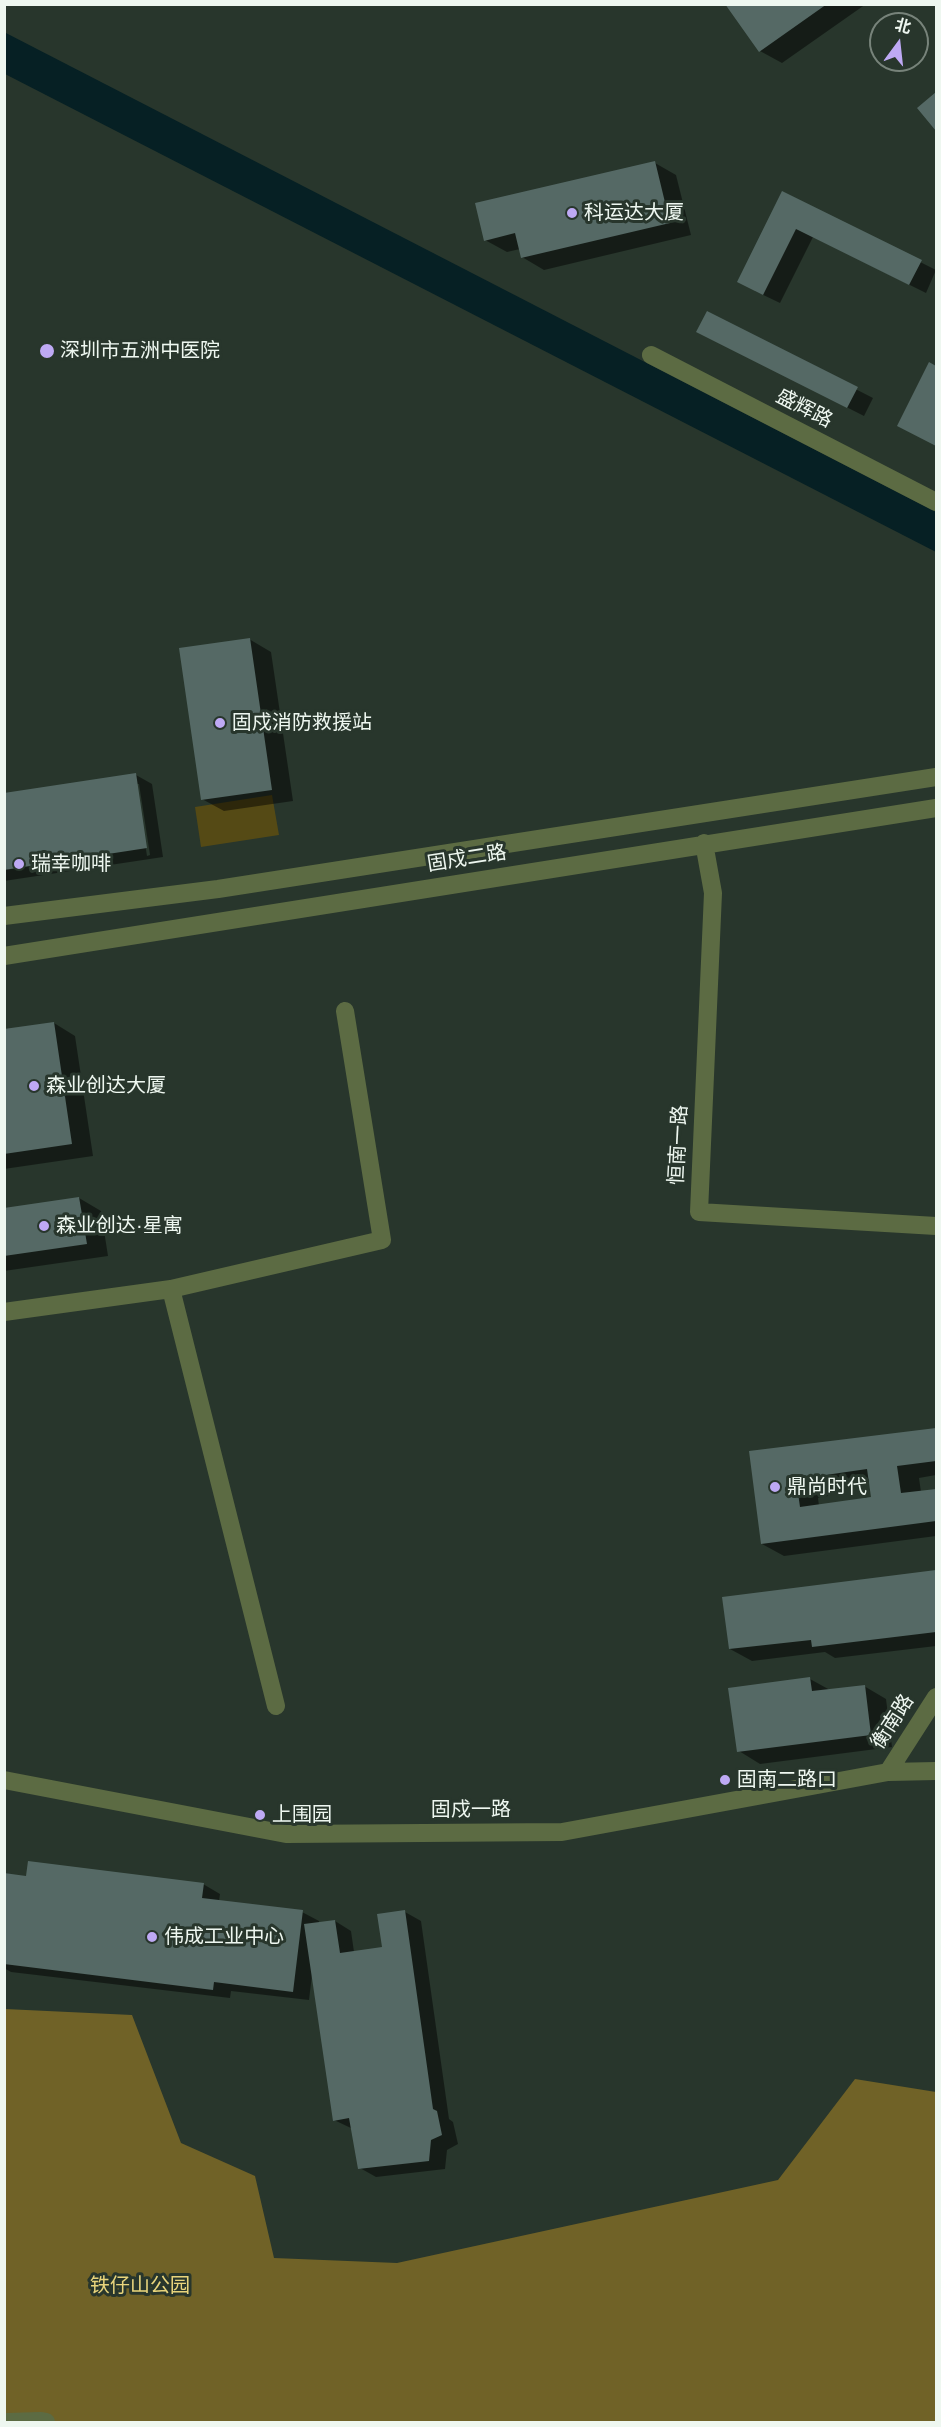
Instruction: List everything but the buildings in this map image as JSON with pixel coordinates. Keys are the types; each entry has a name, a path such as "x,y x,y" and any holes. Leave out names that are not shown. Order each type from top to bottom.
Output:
{"street":[{"name":"盛辉路","path":"651,355 936,502"},
{"name":"固戍二路","path":"4,916 218,889 936,777"},
{"name":"固戍二路","path":"4,956 704,843 936,808"},
{"name":"恒南一路","path":"704,843 713,893 699,1212 936,1226"},
{"path":"4,1312 171,1288 382,1240 345,1011"},
{"path":"171,1288 276,1706"},
{"name":"衡南路","path":"888,1772 936,1697"},
{"name":"固戍一路","path":"4,1780 286,1834 550,1833 888,1772 936,1771"},
{"path":"7,2422 46,2422"}],"shaded area":[{"path":"272,795 279,835 201,847 195,807"}],"green space":[{"name":"铁仔山公园","path":"5,2009 132,2015 181,2143 255,2176 274,2258 397,2263 778,2180 855,2079 936,2092 936,2422 5,2422"}],"water":[{"path":"4,32 936,512 936,552 5,74"}],"place":[{"name":"科运达大厦","path":"572,213"},
{"name":"深圳市五洲中医院","path":"47,351"},
{"name":"固戍消防救援站","path":"220,723"},
{"name":"瑞幸咖啡","path":"19,864"},
{"name":"森业创达大厦","path":"34,1086"},
{"name":"森业创达·星寓","path":"44,1226"},
{"name":"鼎尚时代","path":"775,1487"},
{"name":"固南二路口","path":"725,1780"},
{"name":"上围园","path":"260,1815"},
{"name":"伟成工业中心","path":"152,1937"}]}
